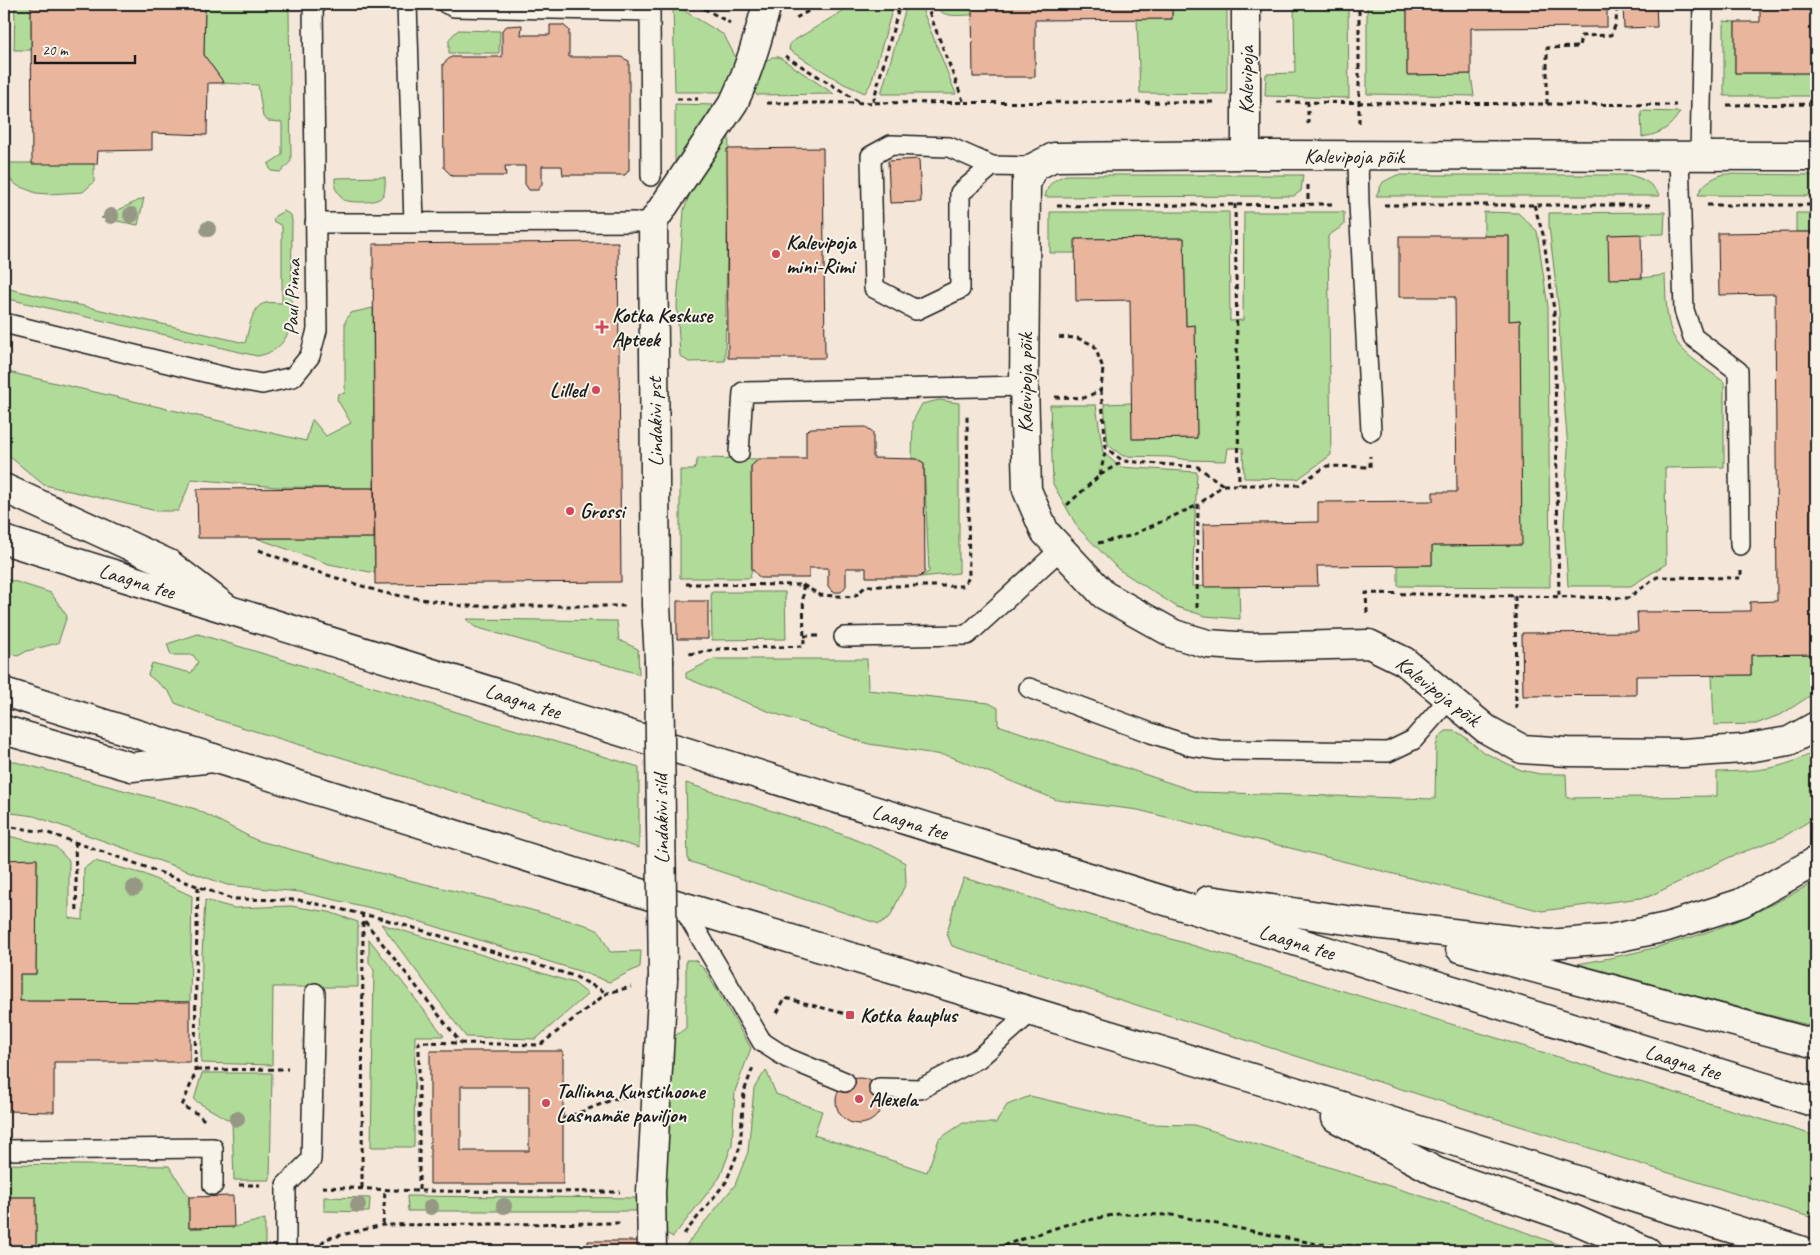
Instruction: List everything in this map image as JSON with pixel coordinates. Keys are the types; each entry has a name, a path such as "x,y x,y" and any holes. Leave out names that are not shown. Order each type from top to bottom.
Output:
{"main road":[{"path":"653,222 734,102 758,39 767,4"},
{"name":"Kalevipoja","path":"1246,4 1246,156"},
{"name":"Kalevipoja põik","path":"1816,156 1054,157 1034,167 1026,184 1024,391 1027,490 1045,532 1104,595 1174,634 1208,644 1251,647 1369,644 1404,661 1486,729 1522,749 1568,752 1674,753 1742,749 1789,741 1816,726"},
{"name":"Lindakivi pst","path":"653,222 658,660"},
{"path":"4,488 169,564 227,609"},
{"name":"Laagna tee","path":"4,540 1816,1104"},
{"name":"Lindakivi sild","path":"658,660 663,979"},
{"path":"4,692 682,906 1275,1085 1803,1251"},
{"path":"4,730 132,767 213,758"},
{"path":"1123,888 1374,924 1549,944 1610,939 1667,927 1741,903 1816,861"},
{"path":"1374,924 1816,1044"},
{"path":"652,1251 650,1223 651,1192 663,979"},
{"path":"1275,1085 1438,1172 1571,1218 1648,1251"}],"lane":[{"name":"Paul Pinna","path":"4,323 229,378 262,384 293,376 310,356 317,330 313,4"},
{"path":"407,4 414,222"},
{"path":"447,4 454,7 650,11 651,176"},
{"path":"1703,4 1690,157 1680,205 1684,310 1693,337 1738,370 1740,545"},
{"path":"992,166 960,193 960,289 916,310 874,288 871,156 891,145 949,147 992,166 1034,167"},
{"path":"1358,156 1370,431"},
{"path":"315,223 653,222"},
{"path":"740,453 743,392 967,387 1024,391"},
{"path":"844,636 968,635 1061,550"},
{"path":"1029,688 1151,734 1191,746 1219,750 1388,752 1413,740 1449,698"},
{"path":"682,906 762,1042 787,1058 845,1082"},
{"path":"286,1251 286,1185 311,1160 315,993"},
{"path":"879,1088 920,1089 979,1058 1031,1012"},
{"path":"4,1150 213,1148 213,1185"}],"path":[{"path":"696,4 758,39 859,102"},
{"path":"873,102 900,4"},
{"path":"926,4 964,103"},
{"path":"1358,156 1359,4"},
{"path":"1547,104 1547,48 1579,47 1581,36 1611,35 1616,24 1617,4"},
{"path":"1235,204 1239,485"},
{"path":"1026,206 1235,204 1816,205"},
{"path":"1534,205 1543,234 1554,310 1559,597"},
{"path":"1025,336 1077,338 1094,345 1103,368 1101,390 1106,448 1100,475"},
{"path":"259,550 302,567 384,593 463,606 803,585 820,595 854,597 866,586 962,586 969,578 967,387"},
{"path":"1024,391 1084,398 1101,390"},
{"path":"1106,448 1123,461 1198,467 1223,485 1298,485 1327,466 1370,467 1370,431"},
{"path":"1062,510 1100,475 1123,461"},
{"path":"1097,544 1130,536 1198,505 1223,485"},
{"path":"1198,505 1197,614 1208,644"},
{"path":"1369,644 1366,593 1628,598 1658,577 1741,578 1740,545"},
{"path":"658,660 719,649 804,646 803,585"},
{"path":"1515,596 1516,706 1522,749"},
{"path":"4,826 45,832 232,899 299,900 362,913 574,976 607,993"},
{"path":"75,842 76,914"},
{"path":"198,887 196,1070 182,1106 198,1114 206,1122 213,1148"},
{"path":"362,913 362,1189"},
{"path":"363,919 461,1043"},
{"path":"419,1191 419,1042 540,1045 607,993 663,979"},
{"path":"684,1235 726,1182 740,1147 744,1092 762,1042 785,998 850,1014"},
{"path":"196,1070 313,1068"},
{"path":"563,1119 614,1099 656,1098"},
{"path":"213,1185 286,1185 419,1191 651,1192"},
{"path":"383,1225 384,1190"},
{"path":"986,1251 1065,1225 1118,1214 1172,1215 1317,1244 1359,1246 1374,1251"},
{"path":"316,1251 325,1239 383,1225 650,1223"}],"green space":[{"path":"15,4 31,4 31,50 14,50"},
{"path":"149,4 283,4 287,7 289,12 291,161 281,172 271,171 268,164 282,155 282,122 268,121 263,117 258,85 224,83 204,55 205,6"},
{"path":"673,4 724,35 736,58 736,81 725,92 675,92"},
{"path":"854,4 894,4 871,83 865,93 844,84 789,50 790,43"},
{"path":"907,4 920,4 956,94 881,94"},
{"path":"935,4 972,4 972,15 946,14 941,12"},
{"path":"1172,4 1227,4 1227,94 1140,93 1137,19 1172,19"},
{"path":"1294,4 1348,4 1349,98 1265,96 1266,74 1295,73"},
{"path":"1367,4 1407,4 1407,75 1471,74 1474,96 1367,94"},
{"path":"1724,21 1735,22 1735,73 1816,73 1816,96 1724,96"},
{"path":"458,30 500,31 499,53 449,53 449,39"},
{"path":"772,57 779,57 834,94 757,95 751,91 761,66"},
{"path":"675,104 715,105 675,171"},
{"path":"1641,111 1680,112 1673,122 1664,129 1655,134 1642,137"},
{"path":"729,131 725,361 689,362 680,356 677,305 684,210 690,193"},
{"path":"4,163 94,163 94,182 83,192 36,193 18,186 4,175"},
{"path":"1723,174 1816,175 1816,196 1698,195 1702,187"},
{"path":"1066,175 1303,175 1301,191 1294,196 1045,197 1052,183"},
{"path":"1397,175 1629,175 1647,182 1660,196 1376,196 1383,182"},
{"path":"385,177 384,193 382,197 375,200 351,202 343,200 335,188 335,178"},
{"path":"144,198 138,225 101,218"},
{"path":"284,211 291,215 292,221 291,323 287,336 280,346 264,354 257,356 4,298 4,268 6,274 5,288 245,343 251,319 257,308 266,303 282,303 282,226 273,221 275,216"},
{"path":"1050,212 1229,212 1230,321 1243,320 1244,212 1344,212 1344,225 1328,236 1331,455 1298,479 1244,478 1243,448 1228,448 1226,461 1123,456 1108,445 1104,404 1132,403 1133,439 1197,438 1195,326 1186,326 1184,238 1076,239 1075,253 1050,253"},
{"path":"1484,212 1518,213 1537,231 1548,307 1550,587 1398,586 1398,565 1432,565 1432,546 1521,545 1520,320 1509,321 1509,236 1484,236"},
{"path":"1665,212 1664,234 1609,235 1609,278 1642,278 1665,275 1668,318 1672,334 1680,347 1691,358 1724,382 1724,467 1665,468 1666,564 1631,586 1568,586 1564,524 1568,449 1559,312 1549,213"},
{"path":"1796,213 1816,213 1816,232 1796,232"},
{"path":"373,308 374,488 277,487 192,479 178,511 157,511 44,485 4,452 4,371 306,441 312,419 326,436 351,423 337,399 338,394 345,393 345,322 350,313"},
{"path":"939,400 959,403 959,573 920,577 929,572 924,463 917,459 912,459 913,421 922,404"},
{"path":"1050,405 1096,405 1103,452 1120,467 1197,472 1192,586 1239,587 1240,619 1205,616 1177,607 1118,569 1078,528 1053,484"},
{"path":"698,458 759,459 751,466 752,569 750,578 680,578 680,470 694,470"},
{"path":"256,538 374,538 375,573 329,564"},
{"path":"4,578 51,593 67,616 58,643 27,651 18,656 4,652"},
{"path":"711,592 785,592 786,639 712,640"},
{"path":"466,619 617,621 619,640 638,649 639,674 475,627"},
{"path":"198,634 639,767 639,848 215,719 175,703 169,692 148,675 152,663 191,673 198,662 193,655 171,655 167,644"},
{"path":"1816,654 1816,692 1782,714 1756,724 1714,725 1712,675 1751,675 1751,655"},
{"path":"714,659 867,659 868,690 989,703 998,708 998,725 1197,792 1435,799 1436,746 1439,737 1446,731 1454,731 1461,734 1483,752 1521,770 1540,774 1566,774 1567,798 1717,796 1717,772 1744,771 1780,766 1816,751 1816,817 1783,837 1730,857 1648,897 1542,911 1138,810 1057,800 949,756 869,744 770,712 686,678 686,673"},
{"path":"4,759 196,809 256,840 586,925 599,931 610,952 641,951 640,967 609,982 389,912 300,892 227,885 34,816 4,812"},
{"path":"686,783 828,829 889,853 905,863 906,883 890,917 879,924 688,861"},
{"path":"4,835 56,847 69,861 69,918 83,920 84,868 95,861 144,874 192,896 190,1002 20,1001 20,974 36,974 37,860 4,860"},
{"path":"964,878 1239,959 1816,1136 1816,1219 952,946 947,934 956,897"},
{"path":"1816,881 1816,1027 1571,965 1654,948 1714,930 1755,913"},
{"path":"205,900 234,908 291,906 329,912 358,922 358,987 273,987 272,1065 201,1063 202,955"},
{"path":"381,924 574,983 588,994 536,1039 466,1037"},
{"path":"369,939 444,1036 415,1036 414,1147 371,1147 374,970 369,963"},
{"path":"686,960 695,960 705,970 751,1048 735,1091 732,1145 720,1177 673,1237 661,1230 672,1038 686,1028"},
{"path":"766,1070 776,1094 822,1111 814,1135 927,1172 939,1139 963,1123 996,1123 1007,1105 1030,1096 1149,1124 1194,1125 1463,1209 1576,1251 689,1251 686,1245 735,1185 748,1152 754,1088"},
{"path":"202,1073 272,1073 270,1180 234,1180 232,1122 194,1100"},
{"path":"4,1164 169,1166 189,1197 189,1228 234,1227 265,1219 265,1251 36,1251 36,1197 4,1197"},
{"path":"407,1196 641,1198 641,1211 408,1211"},
{"path":"324,1197 370,1198 369,1212 324,1211"}],"building":[{"path":"31,4 205,5 204,55 224,83 208,83 207,135 152,133 152,150 98,151 97,164 32,164"},
{"path":"972,4 1172,4 1172,19 1035,20 1035,77 973,77"},
{"path":"1407,4 1607,4 1607,27 1471,28 1471,74 1407,75"},
{"path":"1623,4 1656,4 1657,27 1624,28"},
{"path":"1760,4 1816,4 1816,73 1735,73 1735,22 1760,22"},
{"path":"522,25 521,35 550,35 550,25 563,25 569,30 569,57 621,57 629,61 629,170 625,175 563,175 562,166 542,166 542,184 538,190 529,190 525,184 525,166 505,166 506,176 452,176 444,168 443,64 451,57 502,57 502,30 507,26"},
{"name":"Kalevipoja mini-Rimi","path":"823,148 825,358 728,358 727,149"},
{"path":"919,159 921,202 890,203 888,161"},
{"path":"1816,232 1816,654 1751,655 1751,675 1636,676 1636,695 1523,696 1522,633 1638,632 1637,612 1750,611 1750,602 1777,601 1775,294 1719,295 1718,233"},
{"path":"1641,234 1642,278 1609,279 1608,235"},
{"path":"1399,236 1509,236 1509,321 1520,320 1522,545 1432,546 1432,565 1317,566 1318,586 1204,587 1203,524 1318,522 1318,502 1433,501 1433,492 1457,492 1455,297 1399,297"},
{"path":"1184,238 1186,326 1195,325 1197,438 1132,439 1130,300 1076,301 1075,239"},
{"path":"618,242 621,582 375,584 373,244"},
{"path":"866,427 873,432 873,458 917,459 924,463 925,572 920,577 866,577 866,568 846,568 846,586 841,592 833,592 828,586 828,568 809,568 809,578 760,578 752,569 751,466 759,459 806,459 806,431 811,428"},
{"path":"374,488 374,538 198,538 197,489"},
{"path":"677,601 708,601 708,639 677,639"},
{"path":"37,859 36,974 20,974 20,1001 190,1002 190,1062 54,1062 54,1112 4,1111 4,860"},
{"name":"Tallinna Kunstihoone Lasnamäe paviljon","path":"430,1051 563,1051 563,1184 430,1184","holes":["461,1086 529,1086 529,1151 461,1151"]},
{"name":"Alexela","path":"859,1078 872,1082 878,1088 882,1101 878,1114 872,1120 859,1124 846,1120 840,1114 836,1101 840,1088 846,1082"},
{"path":"233,1196 234,1227 189,1228 189,1197"},
{"path":"4,1197 36,1197 36,1251 4,1251"},
{"path":"588,1241 640,1241 640,1251 588,1251"},
{"path":"479,1250 479,1251 354,1251"}],"place":[{"name":"Kalevipoja mini-Rimi","path":"776,254"},
{"name":"Kotka Keskuse Apteek","path":"602,327"},
{"name":"Lilled","path":"596,390"},
{"name":"Grossi","path":"570,511"},
{"name":"Kotka kauplus","path":"850,1015"},
{"name":"Alexela","path":"859,1099"},
{"name":"Tallinna Kunstihoone Lasnamäe paviljon","path":"546,1103"}]}
